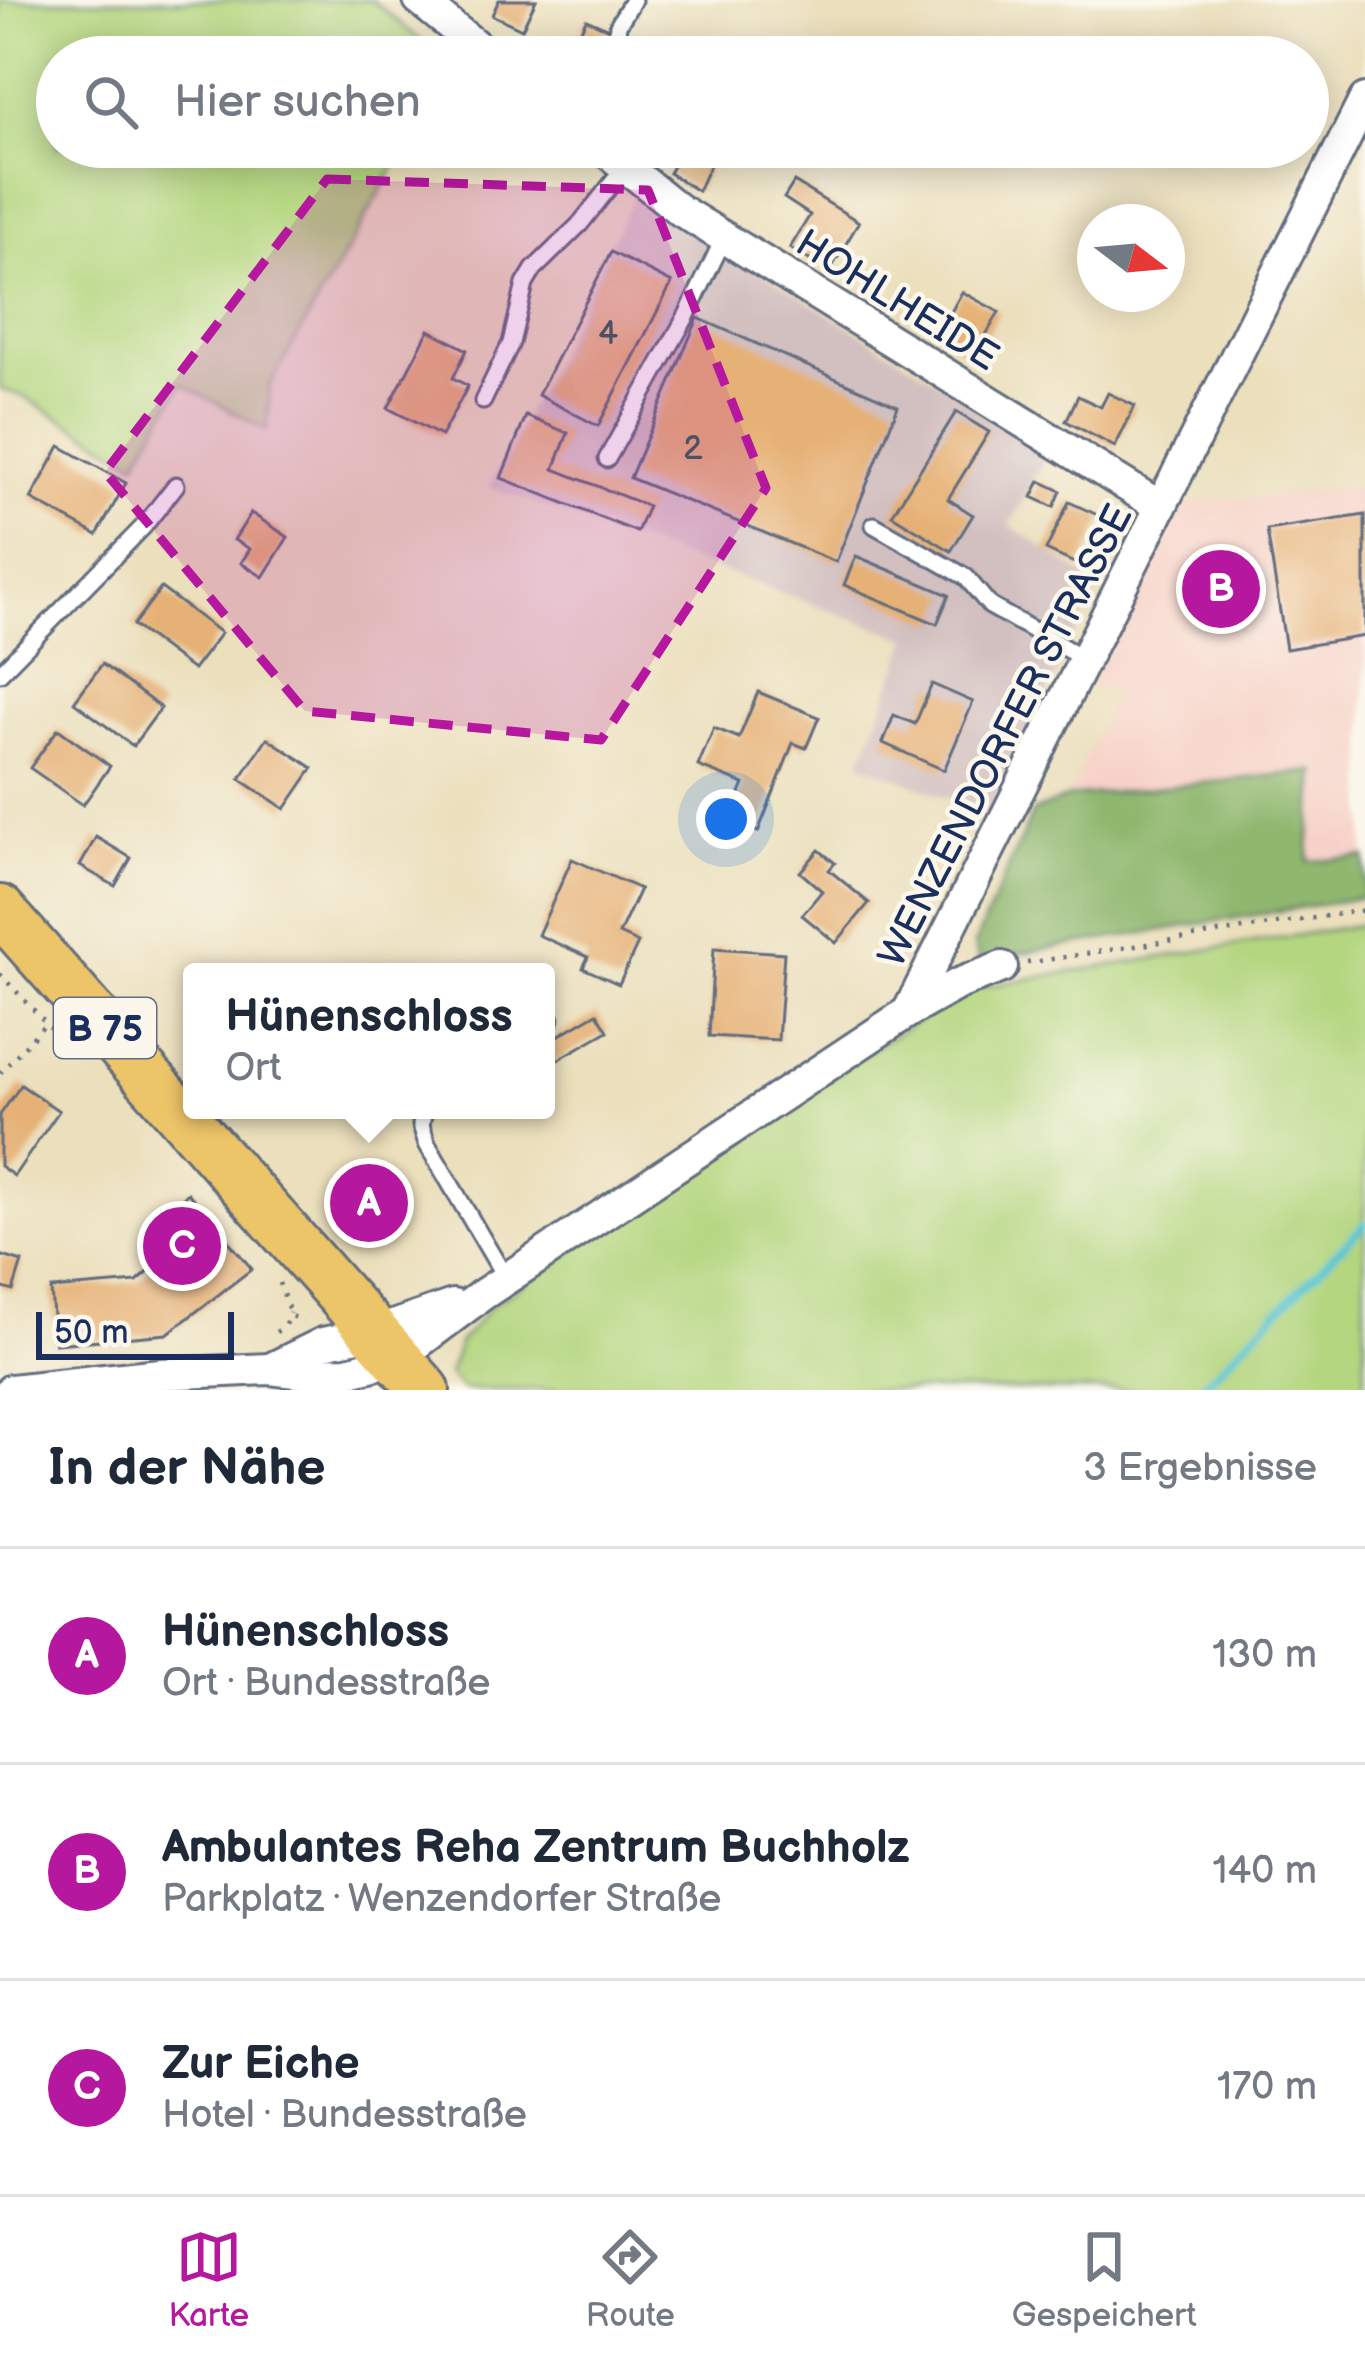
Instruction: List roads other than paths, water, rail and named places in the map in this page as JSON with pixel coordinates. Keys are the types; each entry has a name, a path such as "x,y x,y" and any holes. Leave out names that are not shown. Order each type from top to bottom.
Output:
{"main road":[{"name":"B 75","path":"0,910 183,1116"},
{"name":"B 75","path":"186,1119 398,1360"}],"street":[{"path":"419,0 464,36"},
{"name":"WENZENDORFER STRASSE","path":"398,1360 494,1287 908,1012 1365,99"},
{"name":"HOHLHEIDE","path":"627,168 677,209 1161,508"},
{"path":"908,1012 958,984 1014,965"},
{"path":"11,1390 271,1369 346,1372 398,1360"}],"lane":[{"path":"617,36 633,0"},
{"path":"482,401 511,344 534,269 580,224 608,168"},
{"path":"607,459 724,238"},
{"path":"0,673 143,527 176,485"},
{"path":"874,525 966,578 990,606 1086,660"},
{"path":"423,1119 427,1144 494,1287"}],"waterway":[{"path":"1198,1390 1365,1224"}],"place":[{"name":"Ambulantes Reha Zentrum Buchholz","path":"1221,589"},
{"name":"Hünenschloss","path":"369,1203"},
{"name":"Zur Eiche","path":"182,1246"}]}
